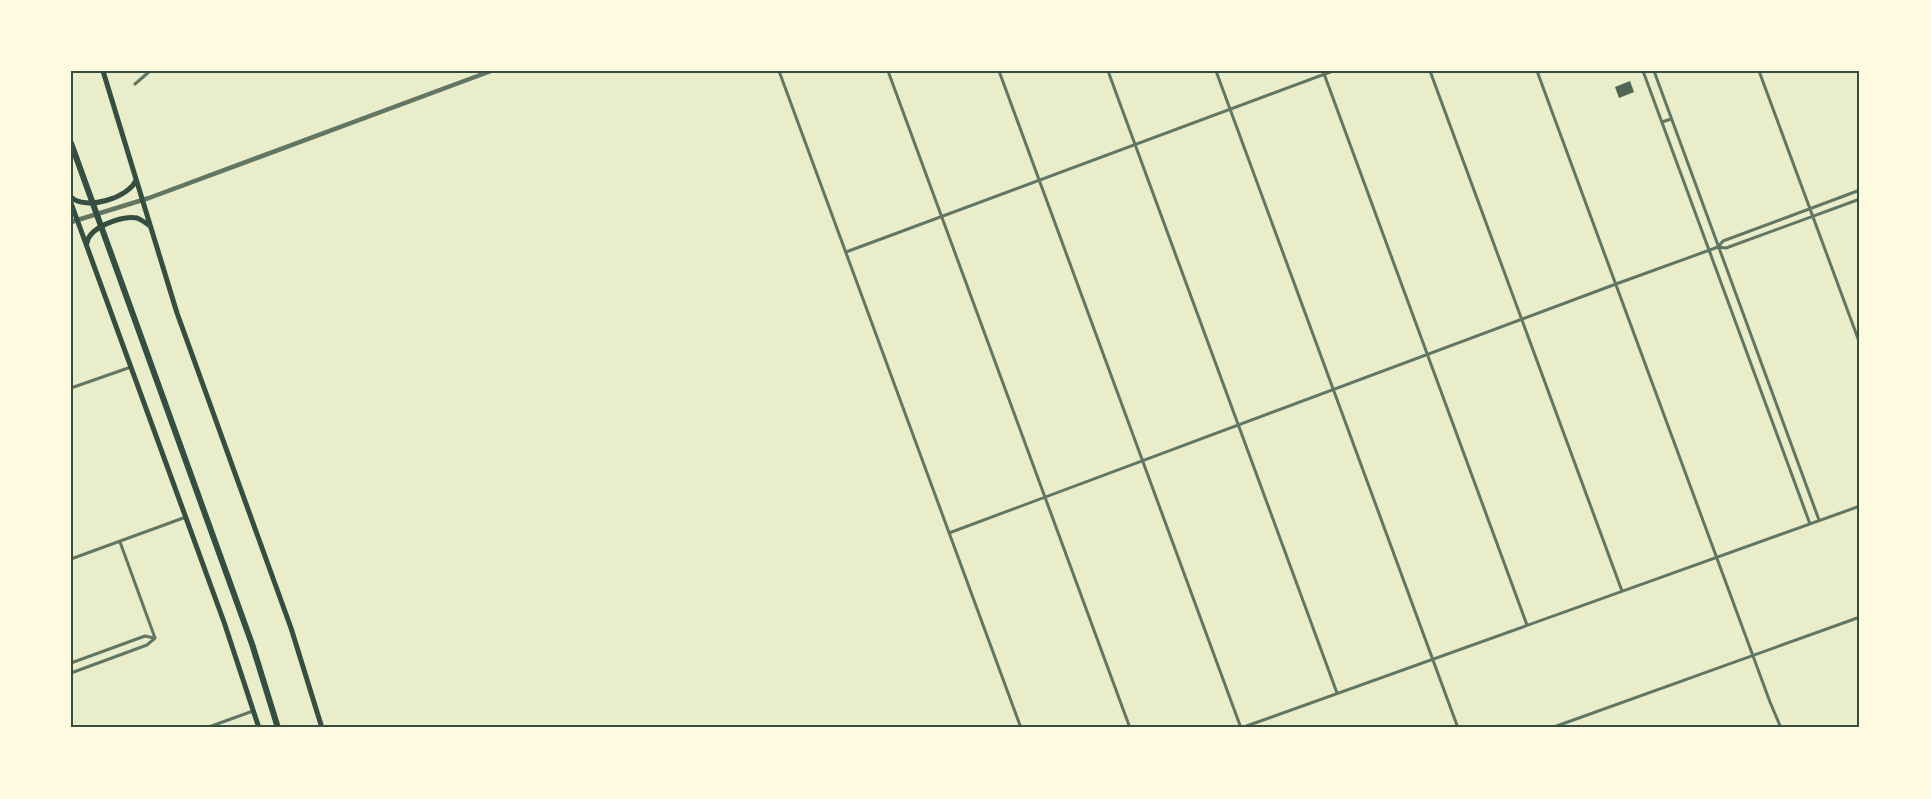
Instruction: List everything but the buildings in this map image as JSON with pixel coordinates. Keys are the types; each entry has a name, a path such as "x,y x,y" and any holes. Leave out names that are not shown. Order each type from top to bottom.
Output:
{"highway":[{"path":"71,143 252,644 278,728"}],"main road":[{"path":"103,71 178,313 292,628 320,720 318,727"},
{"path":"71,197 79,203 95,202 123,194 130,189 136,179"},
{"path":"71,203 186,517 259,728"},
{"path":"88,246 90,234 99,226 129,218 141,220 150,226"}],"street":[{"path":"135,84 150,71"},
{"path":"474,71 476,77"},
{"path":"71,222 142,201 492,71"},
{"path":"780,71 1021,728"},
{"path":"888,71 1130,728"},
{"path":"999,71 1241,728 1860,506"},
{"path":"1108,71 1337,693"},
{"path":"1216,71 1458,728"},
{"path":"846,252 1333,71"},
{"path":"1430,71 1622,591"},
{"path":"1537,71 1752,655 1781,728"},
{"path":"1643,71 1810,524"},
{"path":"1654,71 1819,520"},
{"path":"1759,71 1860,344"},
{"path":"1324,73 1527,625"},
{"path":"1662,122 1671,119"},
{"path":"1718,248 1723,241 1860,190"},
{"path":"949,533 1616,284 1718,248 1726,248 1860,200"},
{"path":"71,388 131,367"},
{"path":"1762,394 1770,390"},
{"path":"71,559 186,517"},
{"path":"120,542 155,638"},
{"path":"1551,728 1860,617"},
{"path":"71,663 145,636 155,638"},
{"path":"71,672 147,645 155,638"},
{"path":"206,728 254,711"}]}
